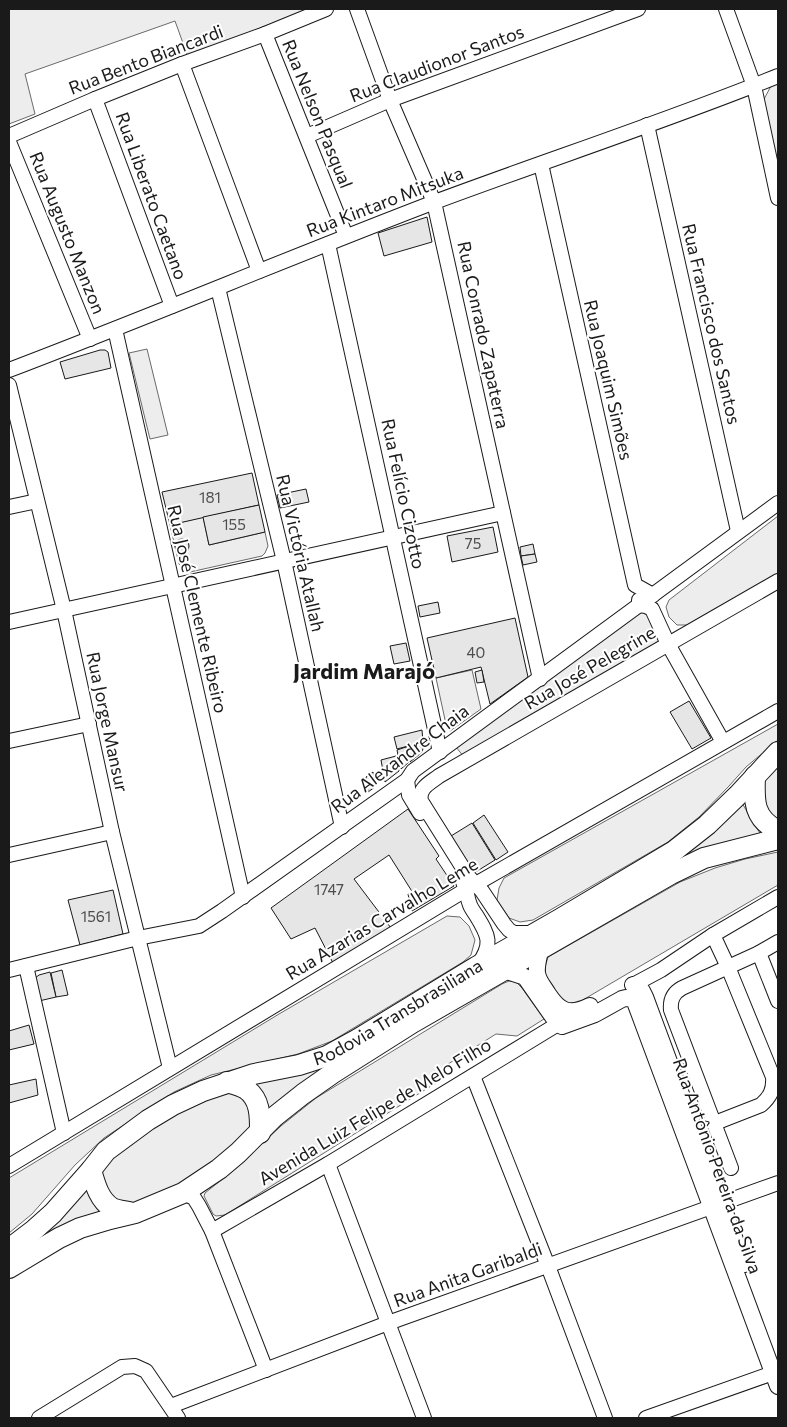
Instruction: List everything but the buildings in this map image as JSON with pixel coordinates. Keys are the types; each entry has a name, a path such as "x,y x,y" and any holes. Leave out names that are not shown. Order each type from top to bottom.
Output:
{"highway":[{"name":"Rodovia Transbrasiliana","path":"9,1268 80,1228 135,1213 183,1193 220,1169 281,1111 302,1094 412,1023 504,970 538,942 674,851 708,825 778,752"},
{"path":"755,776 756,808 768,826 778,831"},
{"name":"Rodovia Transbrasiliana","path":"9,1249 53,1213 92,1170 106,1151 148,1120 190,1096 254,1074 299,1065 327,1056 476,967 538,942 704,858 778,839"},
{"path":"227,1082 246,1089 257,1102 260,1116 260,1133"},
{"path":"92,1170 95,1185 102,1198 113,1208 135,1213"}],"main road":[{"path":"538,942 537,967 540,981 556,1006 572,1012 629,994"},
{"path":"504,970 525,977 558,1024 564,1026 595,1014 629,994"},
{"name":"Rua Antônio Pereira da Silva","path":"629,994 716,1205 777,1372"}],"street":[{"name":"Rua Bento Biancardi","path":"9,136 182,64 265,34 326,9"},
{"name":"Rua Conrado Zapaterra","path":"357,9 390,100 434,202 540,679"},
{"name":"Rua Claudionor Santos","path":"307,136 390,100 638,9"},
{"path":"726,9 754,86 778,198"},
{"name":"Rua Nelson Pasqual","path":"265,34 346,236"},
{"path":"182,64 259,271"},
{"name":"Rua Kintaro Mitsuka","path":"9,370 434,202 778,76"},
{"name":"Rua Liberato Caetano","path":"95,99 172,306"},
{"name":"Rua Francisco dos Santos","path":"647,125 738,531"},
{"name":"Rua Augusto Manzon","path":"9,142 90,339"},
{"name":"Rua Joaquim Simões","path":"541,164 638,593 639,605"},
{"name":"Rua Felício Cizotto","path":"328,244 440,751"},
{"name":"Rua Victória Atallah","path":"218,288 284,561 342,827"},
{"name":"Rua José Clemente Ribeiro","path":"115,329 243,896"},
{"name":"Rua Jorge Mansur","path":"9,385 64,610 112,832 170,1068"},
{"path":"9,508 37,501"},
{"name":"Rua Alexandre Chaia","path":"9,970 138,938 198,926 407,780 413,771 778,503"},
{"path":"9,622 503,513"},
{"name":"Rua José Pelegrine","path":"471,887 468,876 421,800 422,788 778,581"},
{"path":"635,585 653,595 670,643"},
{"path":"639,605 646,606 652,610 725,741"},
{"name":"Rua Azarias Carvalho Leme","path":"9,1166 471,887 778,711"},
{"path":"9,741 89,724"},
{"path":"440,751 453,751 456,755 458,762 451,770 438,767 436,764 440,751"},
{"path":"407,780 409,795 462,878 471,887 482,891 509,930 538,942"},
{"path":"9,855 112,832"},
{"path":"471,887 470,905 486,932 487,944 486,954 476,967"},
{"path":"629,994 713,935 778,897"},
{"path":"713,935 773,1077 774,1085 772,1093 762,1105 714,1123"},
{"path":"731,1168 671,1010 671,1000 677,990 760,953 778,942"},
{"path":"760,953 778,1001"},
{"path":"26,966 64,1133"},
{"name":"Avenida Luiz Felipe de Melo Filho","path":"212,1231 328,1164 558,1024"},
{"path":"472,1076 548,1266 605,1418"},
{"path":"328,1164 424,1418"},
{"name":"Rua Anita Garibaldi","path":"171,1406 388,1323 778,1182"},
{"path":"183,1193 194,1198 212,1231 266,1370"},
{"path":"39,1418 122,1367 135,1366 146,1371 178,1418"},
{"path":"646,1418 777,1372"}],"shaded area":[{"path":"9,9 308,9 188,57 175,21 25,74 35,114 9,124"},
{"path":"778,83 778,176 763,101 771,86"},
{"path":"147,349 168,435 150,439 129,353"},
{"path":"778,516 778,573 687,625 677,625 669,617 666,607 669,600"},
{"path":"203,517 209,545 265,532 268,546 265,553 262,556 190,572 184,569 179,564 170,525"},
{"path":"644,611 649,614 661,639 658,643 464,757 456,747 639,612"},
{"path":"472,670 481,709 450,731 447,729 436,678"},
{"path":"778,724 778,740 746,767 699,817 668,842 533,920 520,922 509,918 497,900 499,888 504,878"},
{"path":"778,761 778,825 764,811 763,778"},
{"path":"742,803 761,835 671,865"},
{"path":"778,852 778,885 576,1004 562,1001 546,978 545,967 548,957 680,882 715,868"},
{"path":"447,916 460,917 469,926 475,940 471,955 463,962 332,1041 298,1054 211,1075 174,1092 104,1138 75,1165 32,1214 9,1233 9,1178 279,1014"},
{"path":"509,981 516,982 522,988 544,1019 517,1036 496,1034 445,1066 439,1081 225,1215 216,1216 213,1214 204,1196 205,1193 316,1098"},
{"path":"338,1057 265,1115 248,1084"},
{"path":"223,1089 244,1094 256,1127 199,1177 133,1208 105,1197 98,1171 149,1127"},
{"path":"86,1185 105,1213 9,1257"}],"district":[{"name":"Jardim Marajó","path":"364,671"}]}
